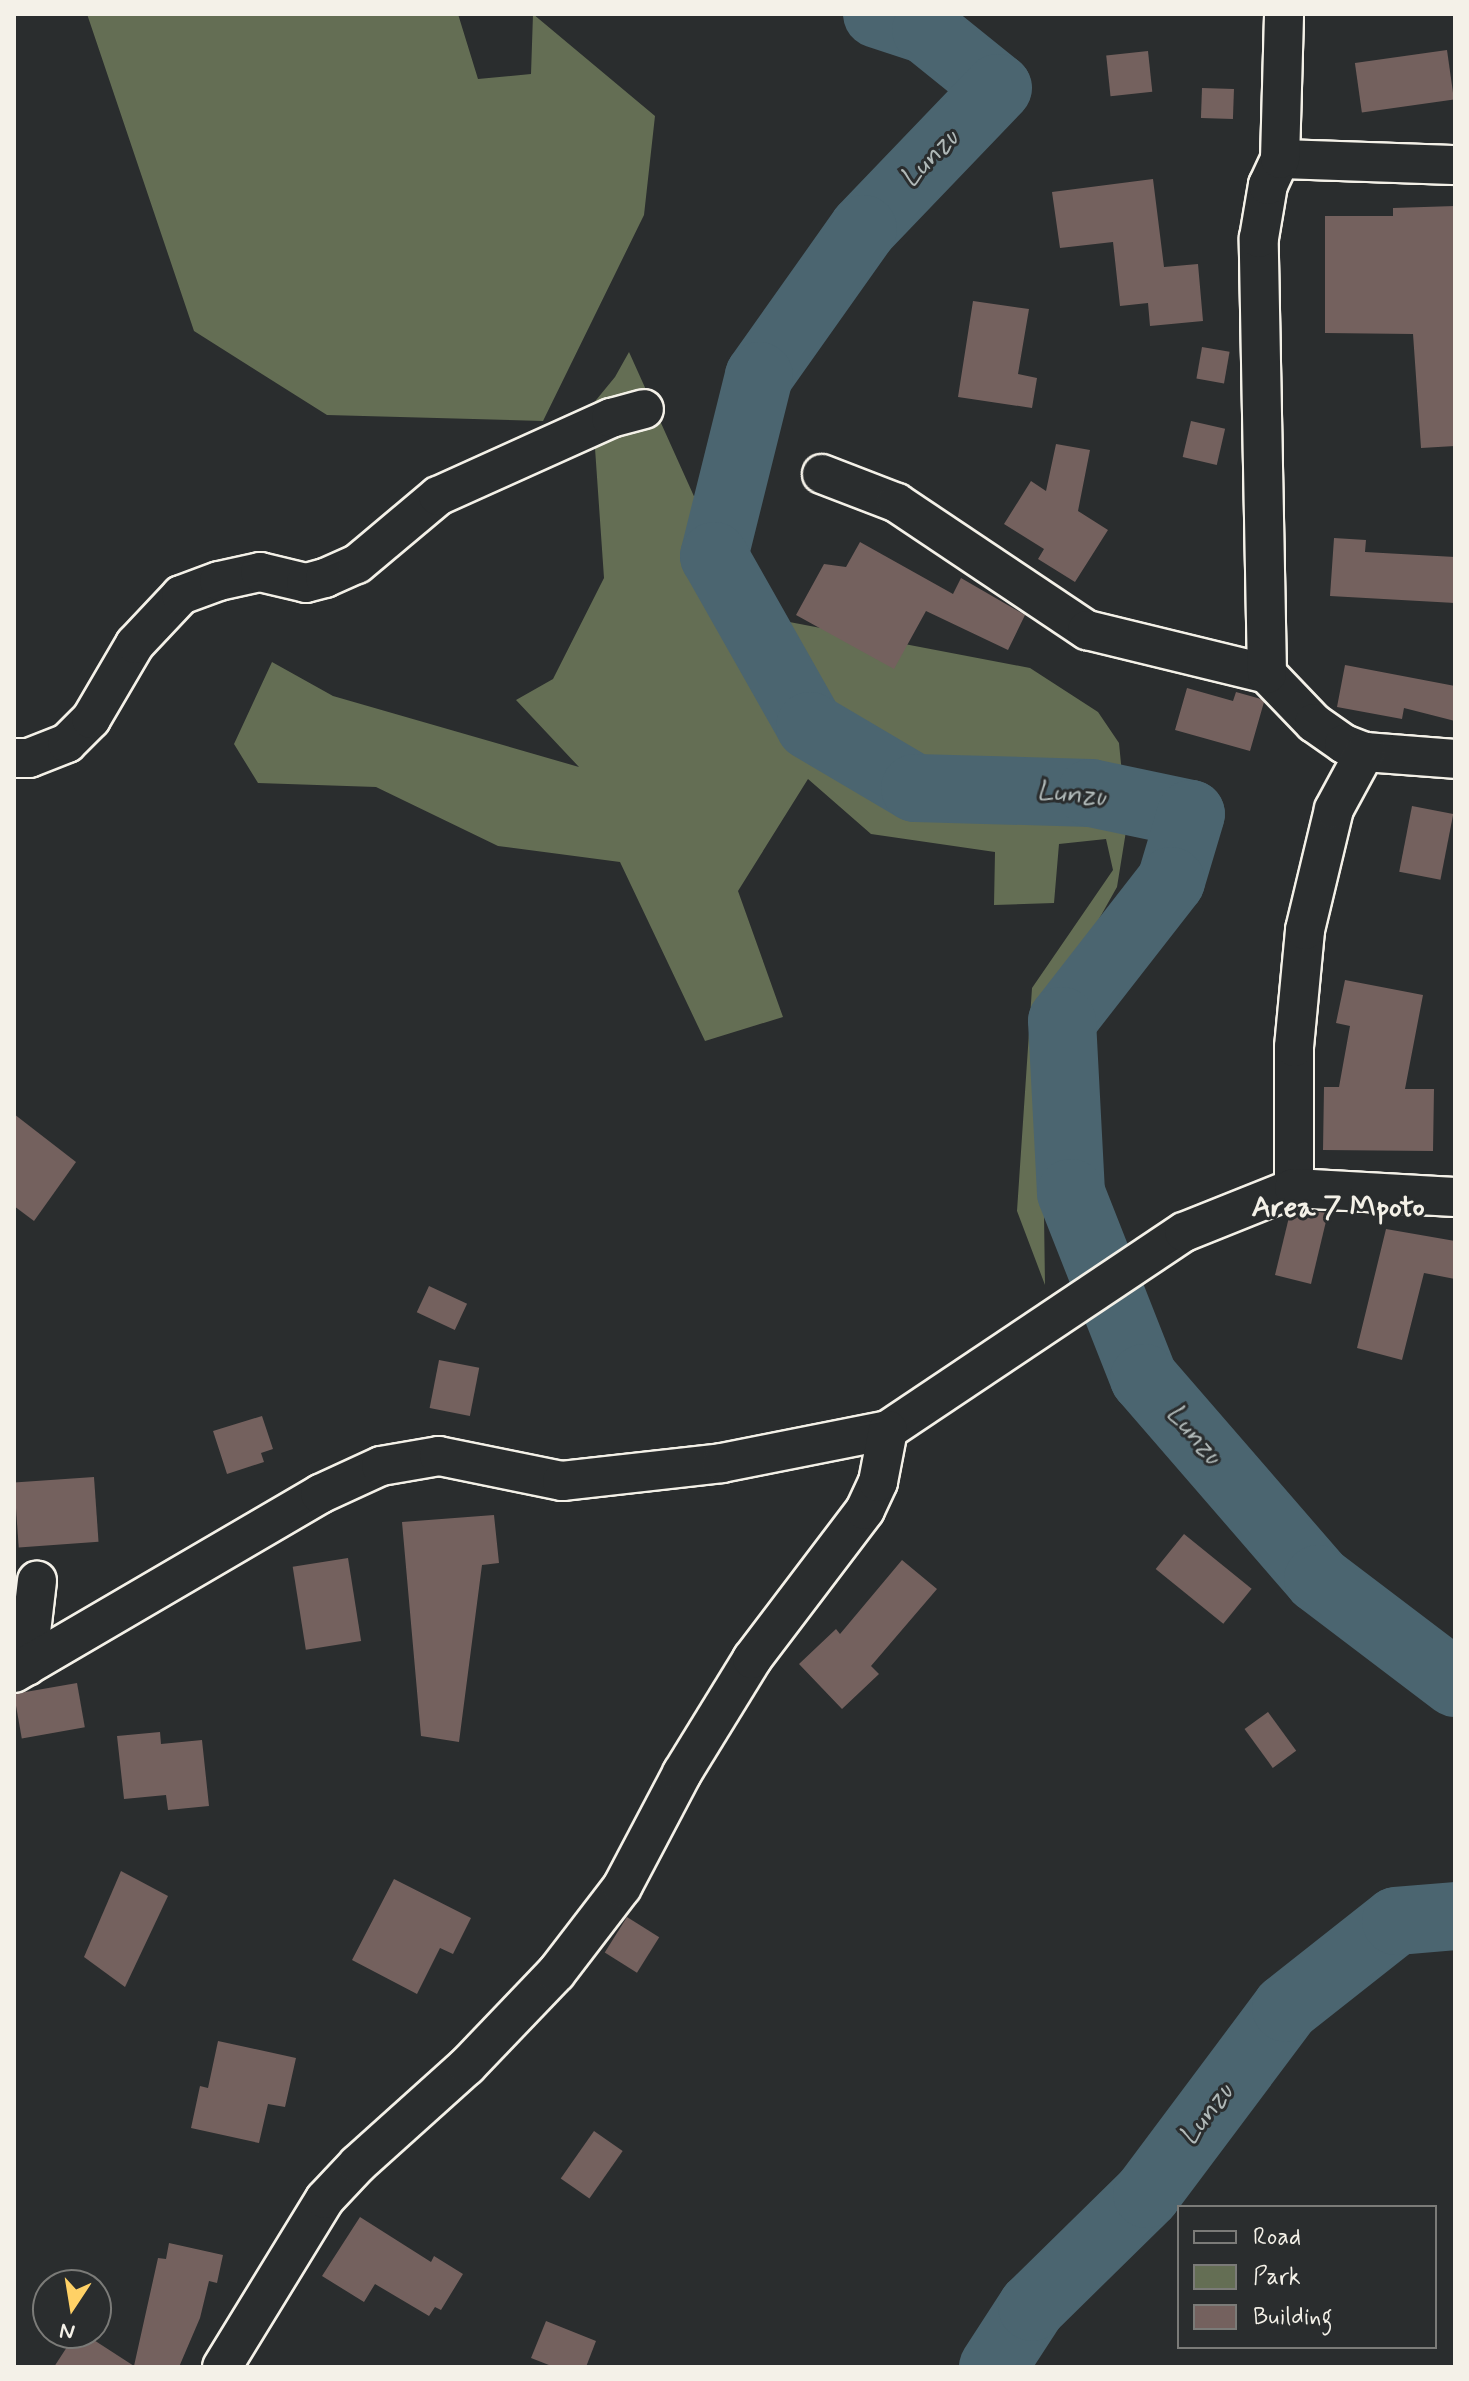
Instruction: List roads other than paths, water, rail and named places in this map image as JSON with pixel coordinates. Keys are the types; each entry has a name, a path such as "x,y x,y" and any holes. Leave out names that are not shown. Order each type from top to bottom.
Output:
{"street":[{"path":"1267,674 1259,238 1268,185 1280,159 1284,14"},
{"path":"1280,159 1455,165"},
{"path":"14,758 49,752 75,735 91,719 135,644 181,595 219,581 260,572 306,583 325,578 357,564 438,496 611,418 644,409"},
{"path":"822,474 897,503 1087,630 1267,674 1314,723 1344,744 1365,752 1455,759"},
{"path":"1294,1188 1293,1059 1305,930 1334,809 1365,752"},
{"path":"21,1670 320,1494 381,1466 439,1456 562,1481 722,1463 888,1430 1184,1232 1294,1188 1455,1197"},
{"path":"222,2367 325,2199 358,2164 467,2066 556,1973 622,1887 682,1773 752,1659 865,1510 878,1482 888,1430"},
{"path":"21,1670 37,1581"}],"waterway":[{"name":"Lunzu","path":"877,14 926,30 998,88 863,229 759,376 714,556 810,726 915,788 1091,793 1191,814 1171,881 1062,1021 1071,1193 1144,1378 1318,1579 1455,1683"},
{"name":"Lunzu","path":"993,2367 1032,2307 1147,2194 1286,2008 1396,1921 1455,1916"}],"district":[{"name":"Area 7 Mpoto","path":"1338,1208"}]}
